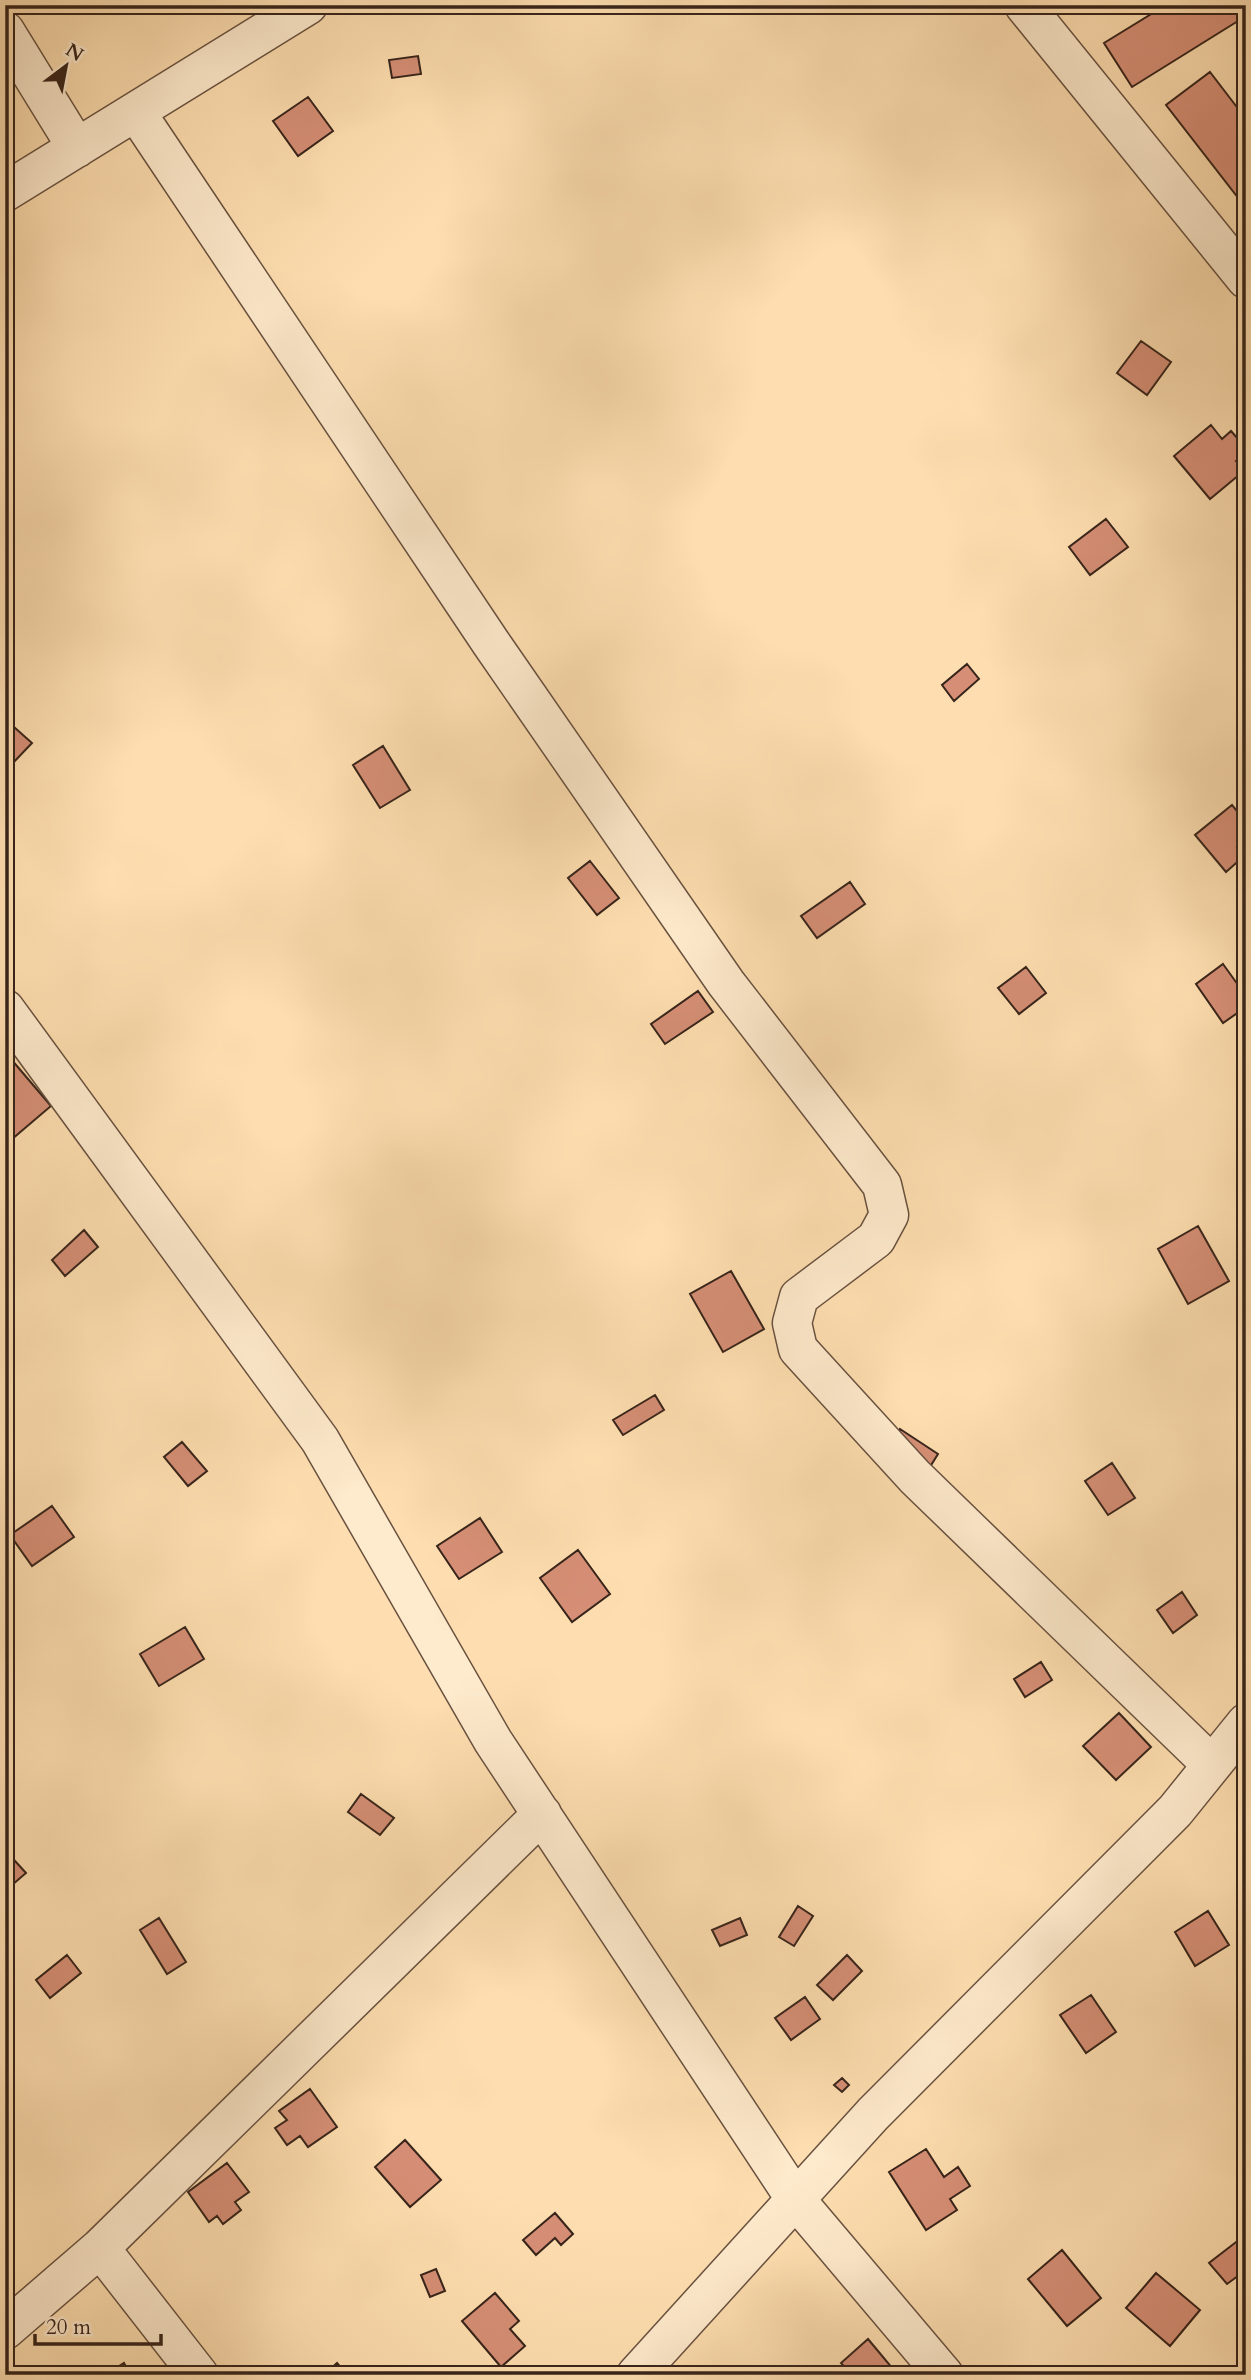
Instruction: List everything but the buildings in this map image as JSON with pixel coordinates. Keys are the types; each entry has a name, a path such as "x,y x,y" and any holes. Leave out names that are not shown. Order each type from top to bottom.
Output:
{"street":[{"path":"5,192 309,5"},
{"path":"1024,5 1246,279"},
{"path":"5,32 77,148"},
{"path":"136,112 491,643 726,983 882,1185 889,1215 876,1239 799,1297 792,1323 798,1349 915,1477 1212,1765"},
{"path":"5,1009 320,1440 492,1741 796,2200 944,2375"},
{"path":"636,2375 873,2115 1175,1811 1245,1727"},
{"path":"5,2330 100,2248 542,1814"},
{"path":"100,2248 199,2375"}]}
